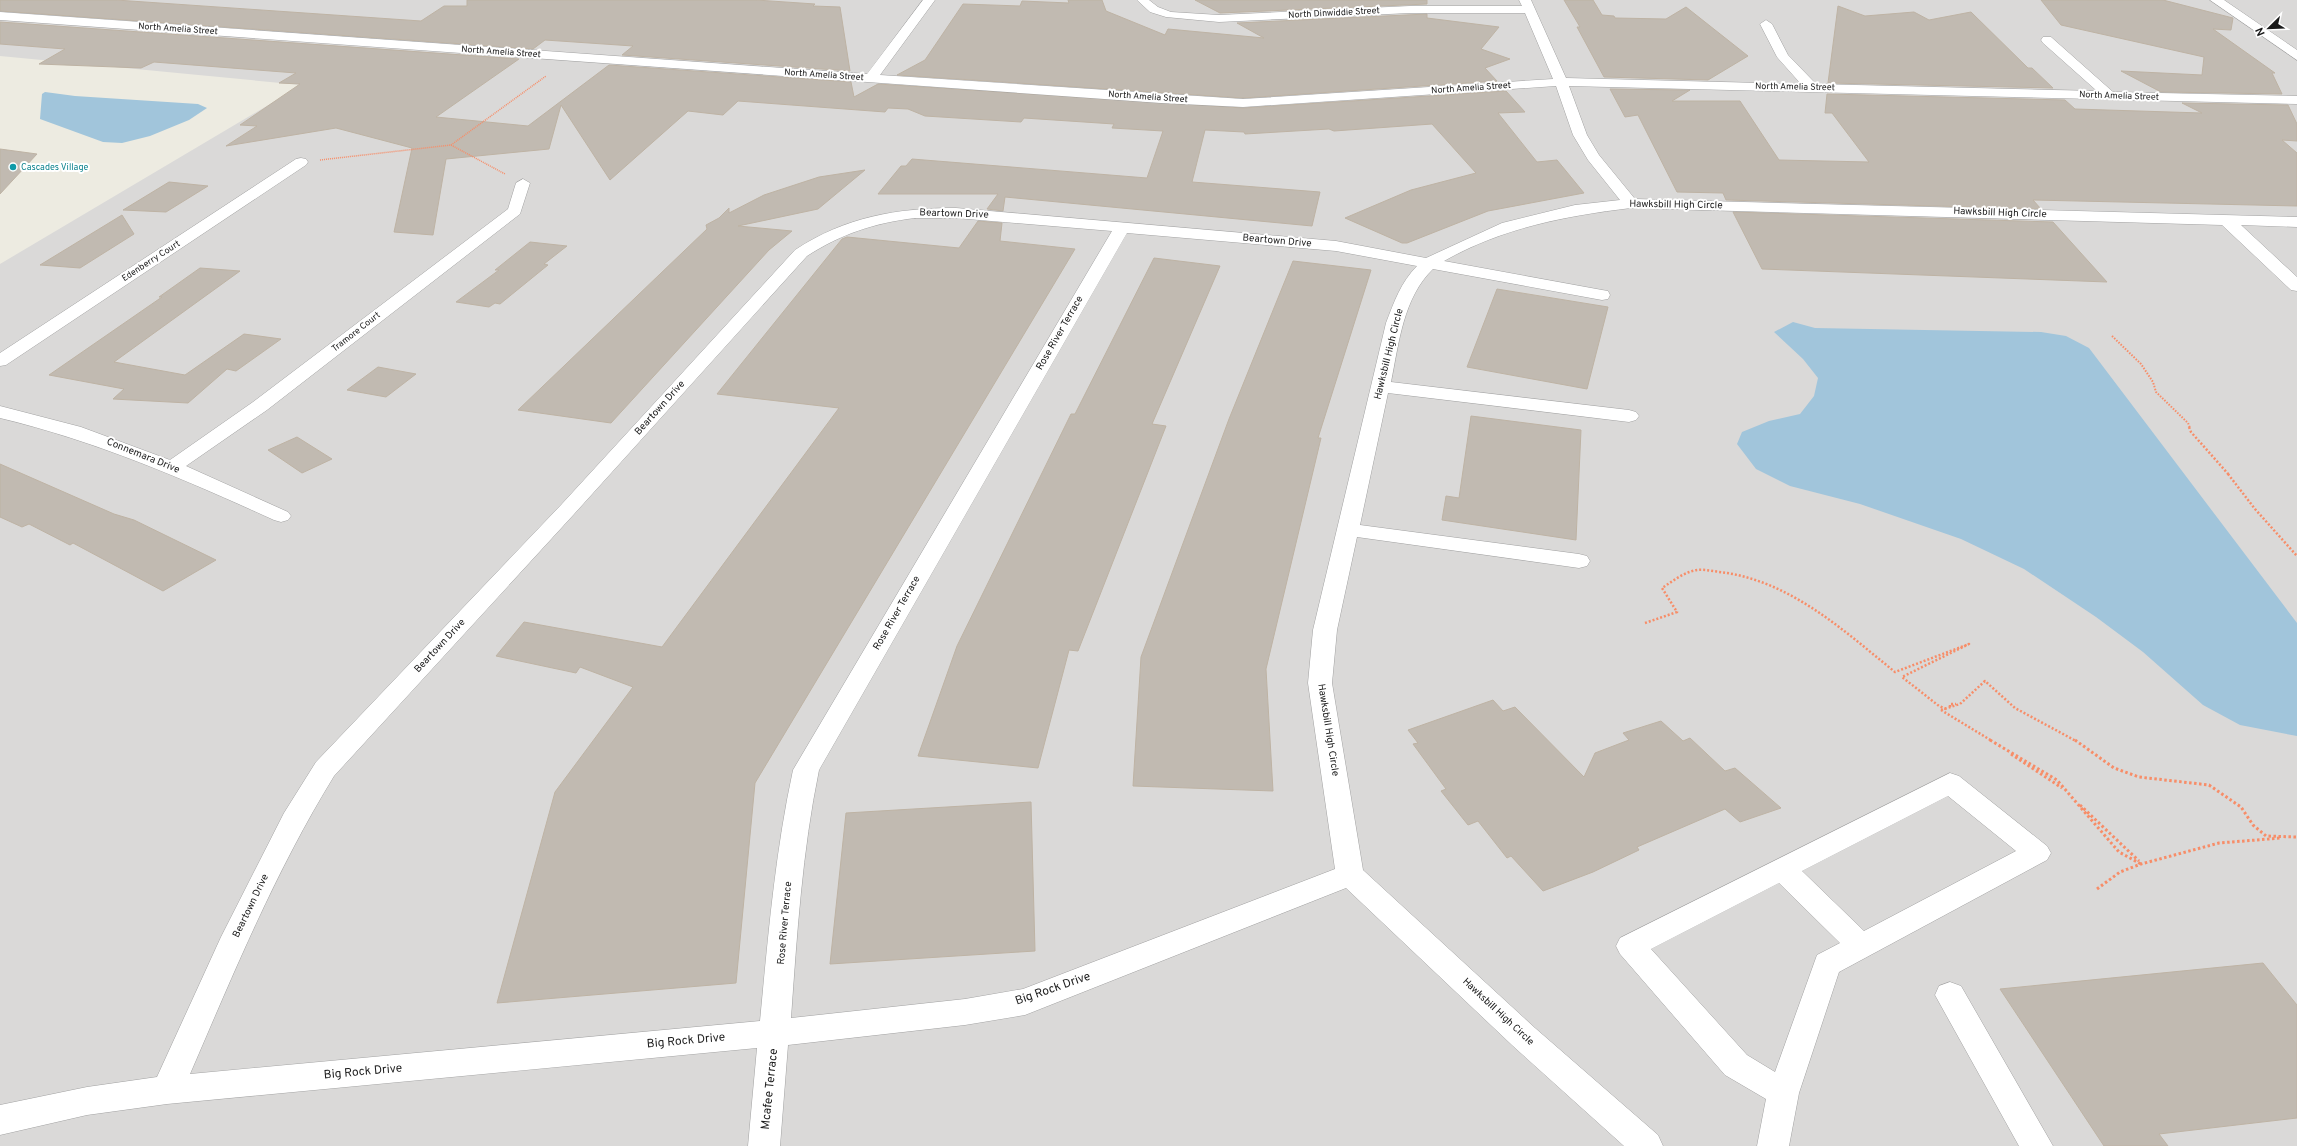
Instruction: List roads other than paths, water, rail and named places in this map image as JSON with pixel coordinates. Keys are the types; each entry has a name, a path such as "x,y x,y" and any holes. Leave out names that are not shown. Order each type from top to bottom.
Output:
{"street":[{"path":"871,78 929,0"},
{"name":"North Dinwiddie Street","path":"1143,0 1146,4 1157,11 1201,18 1241,19 1412,9 1528,5"},
{"path":"2216,0 2297,56"},
{"path":"1528,5 1561,82 1580,135 1593,157 1631,203"},
{"name":"North Amelia Street","path":"0,16 1243,103 1561,82 2297,100"},
{"path":"1766,24 1783,58 1810,87"},
{"path":"2047,40 2110,96"},
{"name":"Edenberry Court","path":"0,361 302,162"},
{"name":"Tramore Court","path":"172,467 260,406 515,210 523,184"},
{"name":"Hawksbill High Circle","path":"1647,1146 1524,1037 1350,875 1320,683 1325,630 1349,530 1394,323 1404,296 1416,277 1430,262 1508,226 1575,210 1631,203 2297,222"},
{"name":"Beartown Drive","path":"167,1090 231,945 293,820 325,769 568,509 801,253 816,241 860,222 894,215 922,212 956,213 1336,246 1430,262 1602,295"},
{"path":"2226,220 2297,286"},
{"name":"Rose River Terrace","path":"776,1032 787,890 798,808 806,770 1122,227"},
{"path":"1380,386 1629,416"},
{"name":"Connemara Drive","path":"0,412 46,422 98,438 172,467 281,516"},
{"path":"1349,530 1579,561"},
{"path":"1773,1146 1784,1093 1827,964 2037,853 1950,783 1630,946 1736,1065 1784,1093"},
{"path":"1782,869 1861,946"},
{"name":"Big Rock Drive","path":"0,1120 87,1101 167,1090 776,1032 965,1012 1025,1002 1350,875"},
{"path":"1950,995 2037,1146"},
{"name":"Mcafee Terrace","path":"764,1146 776,1032"}],"water":[{"path":"45,92 75,96 198,104 207,108 189,120 150,136 122,143 103,142 40,119 42,94"},
{"path":"1793,322 1815,328 2041,332 2066,336 2089,348 2297,623 2297,736 2240,725 2203,705 2143,652 2096,617 2024,569 1961,539 1860,504 1790,486 1756,469 1737,444 1742,432 1769,421 1800,414 1814,396 1818,378 1803,359 1774,332"}],"place":[{"name":"Cascades Village","path":"13,167"}]}
